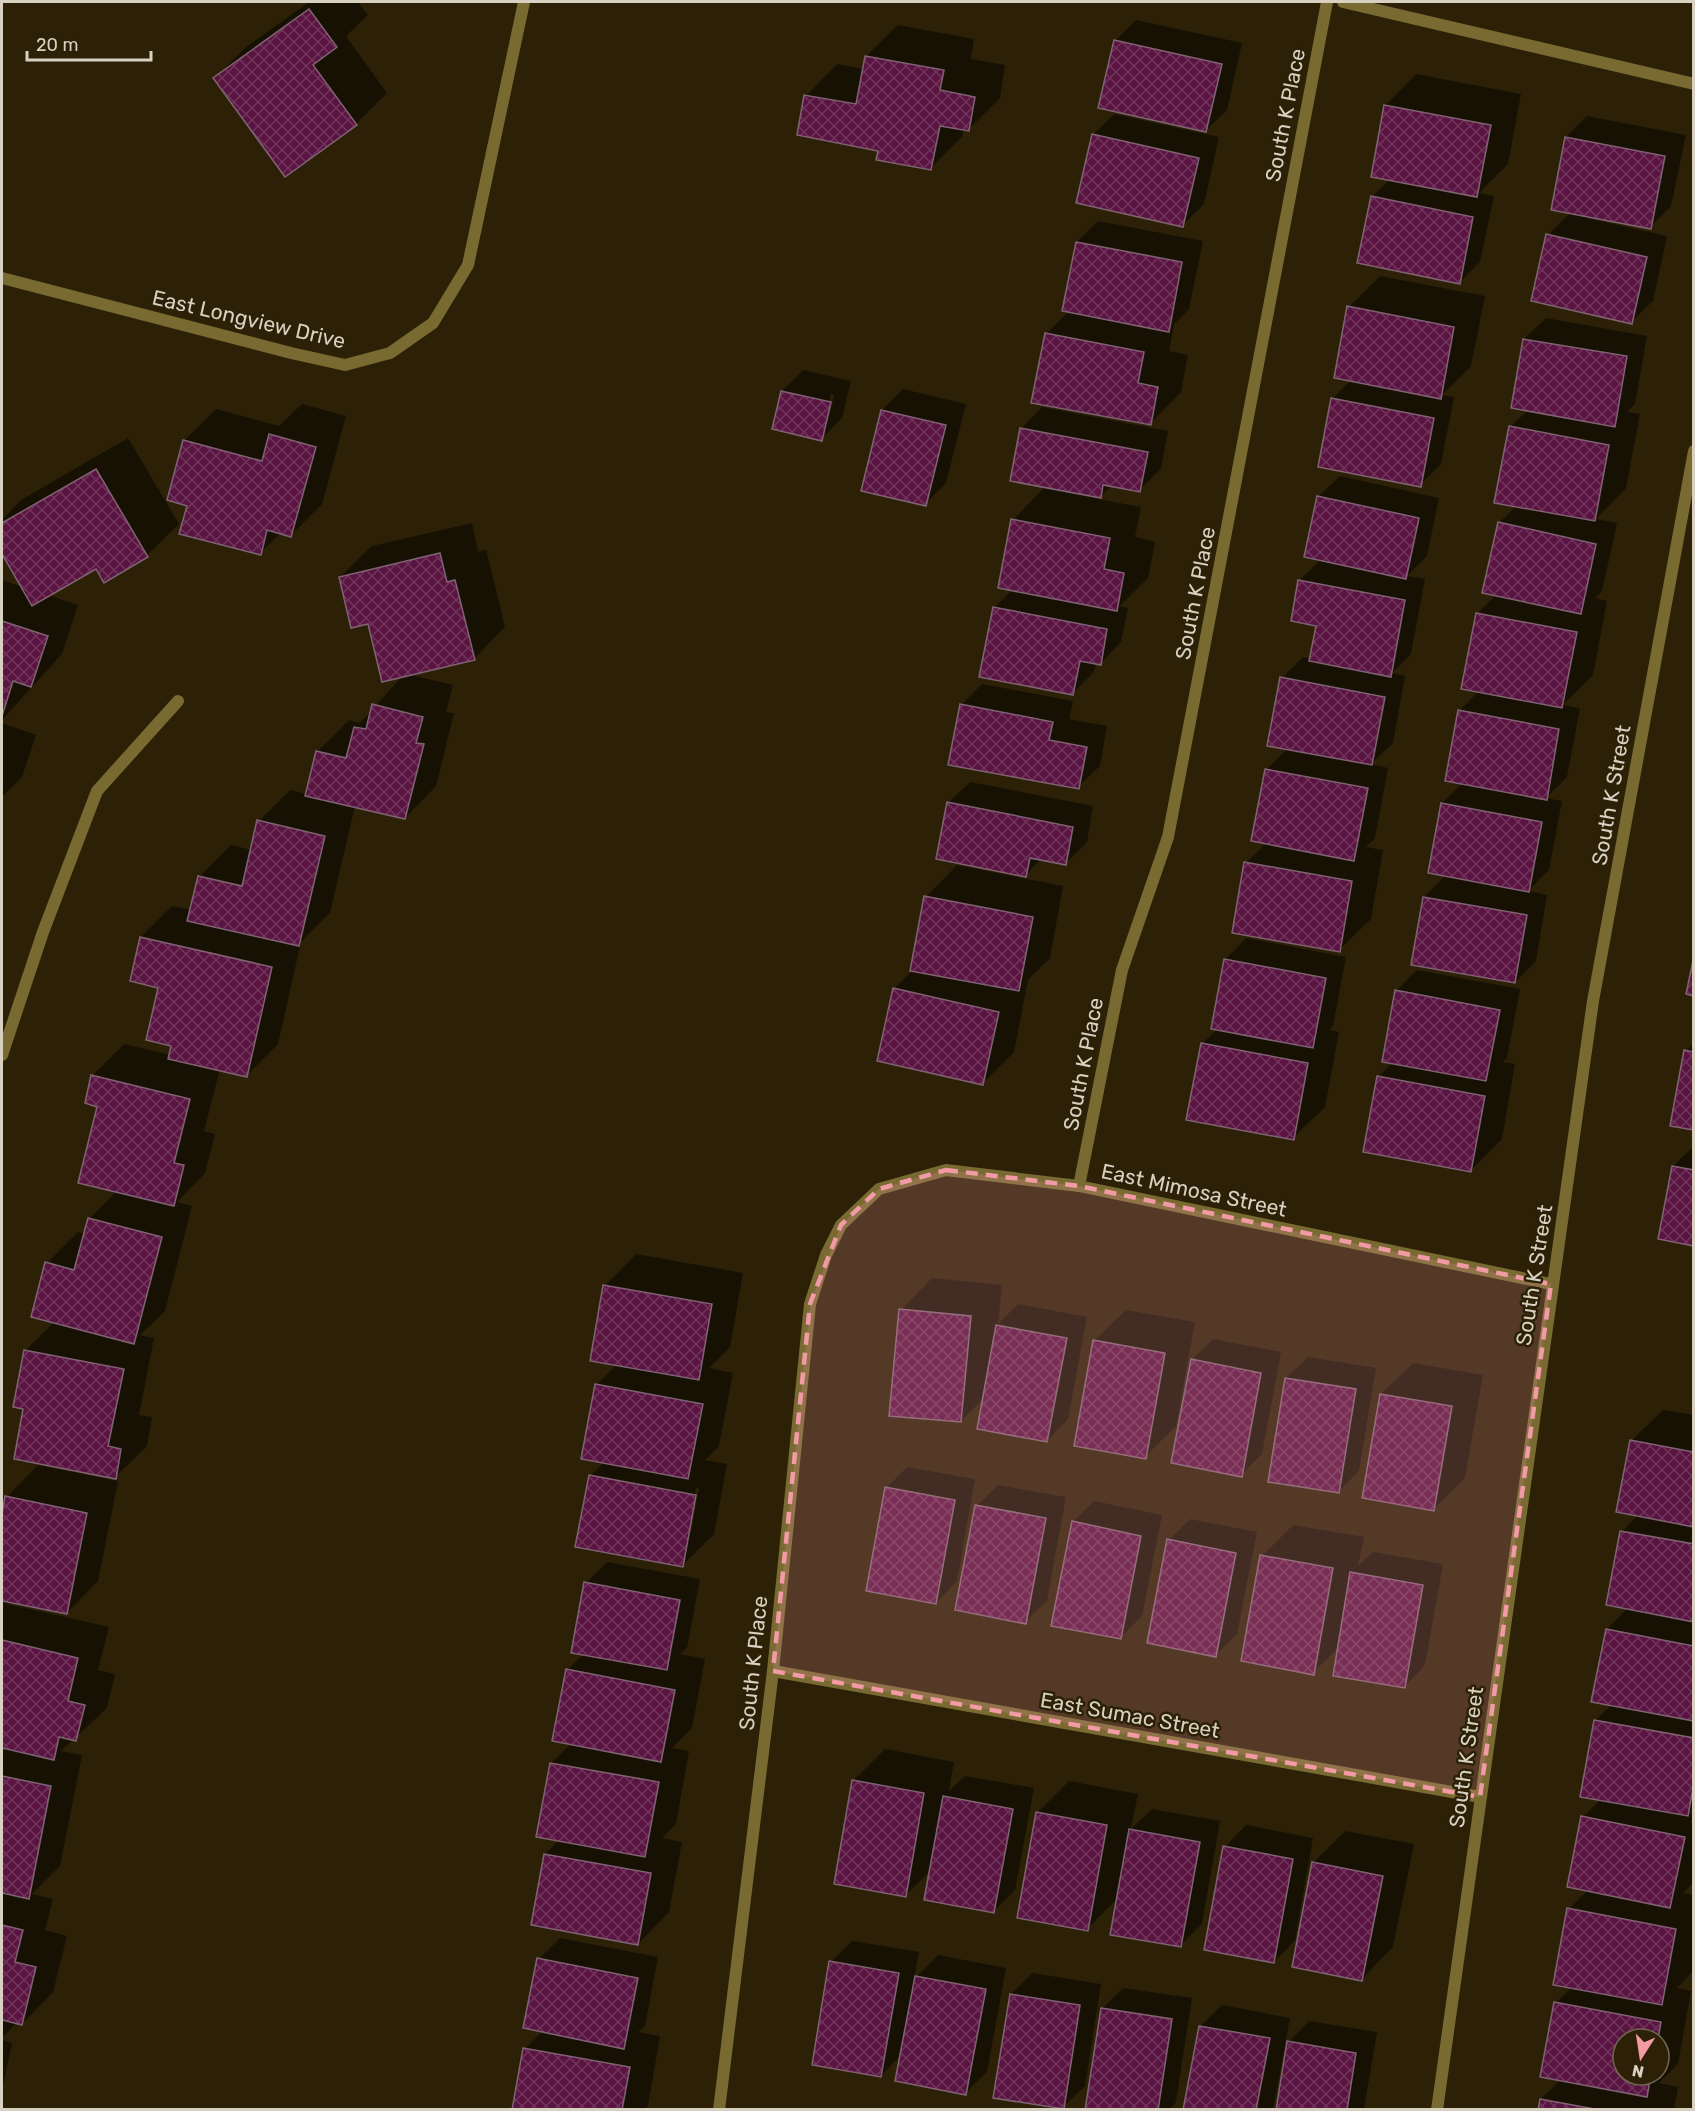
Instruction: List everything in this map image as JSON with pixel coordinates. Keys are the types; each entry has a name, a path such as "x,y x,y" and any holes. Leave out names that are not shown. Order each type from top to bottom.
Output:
{"street":[{"name":"East Longview Drive","path":"2,278 345,365 390,353 433,323 468,265 525,2"},
{"name":"South K Place","path":"1079,1186 1122,970 1168,837 1327,2"},
{"path":"1343,2 1694,84"},
{"name":"South K Street","path":"1437,2109 1551,1284 1593,1001 1694,451"},
{"path":"2,1055 43,932 97,791 178,701"},
{"name":"East Mimosa Street","path":"841,1225 879,1189 946,1170 1079,1186 1551,1284"},
{"name":"South K Place","path":"719,2109 773,1671 810,1304 826,1255 841,1225"},
{"name":"East Sumac Street","path":"773,1671 1480,1797"}],"highlighted area":[{"path":"946,1170 1079,1186 1551,1284 1480,1797 773,1671 810,1304 841,1225 879,1189"}],"building":[{"path":"309,9 337,47 313,65 357,125 285,177 213,78"},
{"path":"1114,40 1222,64 1206,132 1098,108"},
{"path":"865,56 944,70 940,90 975,97 969,131 940,126 931,170 876,160 878,151 797,135 804,95 856,104"},
{"path":"1384,105 1491,125 1477,197 1371,177"},
{"path":"1092,134 1199,158 1183,227 1076,203"},
{"path":"1565,137 1665,156 1651,229 1551,210"},
{"path":"1371,196 1473,217 1460,284 1357,263"},
{"path":"1546,234 1647,257 1632,324 1531,301"},
{"path":"1076,242 1182,262 1169,332 1062,311"},
{"path":"1347,306 1454,327 1441,399 1334,378"},
{"path":"1045,333 1144,352 1138,383 1158,387 1151,425 1031,403"},
{"path":"1523,339 1627,356 1615,427 1511,408"},
{"path":"781,391 831,402 822,441 772,429"},
{"path":"1331,398 1434,418 1421,487 1318,467"},
{"path":"881,410 946,425 926,506 861,491"},
{"path":"1509,426 1609,445 1595,521 1494,503"},
{"path":"1020,428 1148,452 1140,492 1103,485 1101,498 1010,481"},
{"path":"269,434 316,447 291,537 267,530 261,555 179,534 187,506 167,500 183,440 262,461"},
{"path":"96,469 148,557 104,583 96,569 32,606 2,554 2,523"},
{"path":"1317,496 1419,518 1406,579 1304,557"},
{"path":"1011,519 1110,538 1104,569 1124,573 1117,611 998,588"},
{"path":"1498,522 1596,544 1581,614 1482,593"},
{"path":"440,553 447,582 455,580 475,660 382,682 368,624 351,628 339,577"},
{"path":"1298,580 1405,600 1391,677 1309,661 1316,626 1291,621"},
{"path":"993,607 1107,629 1101,665 1080,661 1073,695 979,677"},
{"path":"1476,613 1577,632 1562,708 1461,689"},
{"path":"2,621 48,636 31,687 13,681 2,716"},
{"path":"1280,677 1385,697 1372,765 1267,746"},
{"path":"372,704 423,717 416,743 424,744 405,819 305,796 316,751 346,758 354,727 366,729"},
{"path":"960,704 1053,722 1049,740 1087,747 1079,789 948,765"},
{"path":"1458,710 1559,729 1547,800 1445,781"},
{"path":"1265,769 1368,788 1354,861 1251,841"},
{"path":"947,802 1073,827 1066,865 1030,858 1026,877 936,859"},
{"path":"1441,803 1542,822 1529,892 1428,873"},
{"path":"257,820 325,836 299,946 187,921 198,876 242,886"},
{"path":"1244,862 1352,881 1340,952 1232,933"},
{"path":"924,896 1033,917 1019,991 910,971"},
{"path":"1423,897 1527,915 1515,983 1411,965"},
{"path":"140,937 272,967 247,1077 168,1059 171,1046 146,1040 158,988 130,981"},
{"path":"1694,956 1694,996 1686,994"},
{"path":"1224,959 1326,978 1313,1048 1211,1029"},
{"path":"893,988 999,1012 983,1085 877,1061"},
{"path":"1395,990 1500,1010 1486,1081 1382,1062"},
{"path":"1201,1043 1308,1063 1294,1140 1186,1120"},
{"path":"1684,1050 1694,1052 1694,1130 1670,1126"},
{"path":"91,1075 190,1099 174,1163 184,1165 174,1206 78,1183 97,1107 85,1103"},
{"path":"1377,1076 1485,1096 1471,1172 1363,1152"},
{"path":"1672,1166 1694,1170 1694,1246 1658,1239"},
{"path":"88,1218 162,1237 134,1344 31,1317 45,1262 74,1270"},
{"path":"603,1285 712,1304 699,1380 590,1361"},
{"path":"899,1309 971,1316 961,1422 889,1416"},
{"path":"996,1325 1067,1338 1047,1442 977,1429"},
{"path":"1093,1340 1165,1353 1146,1459 1074,1446"},
{"path":"24,1350 124,1369 108,1446 121,1449 116,1479 14,1459 23,1409 13,1407"},
{"path":"1191,1359 1261,1373 1242,1477 1171,1463"},
{"path":"1285,1378 1356,1389 1339,1493 1268,1482"},
{"path":"595,1384 703,1404 688,1479 581,1459"},
{"path":"1380,1394 1452,1406 1434,1511 1362,1498"},
{"path":"1630,1440 1694,1452 1694,1527 1616,1512"},
{"path":"589,1475 696,1495 683,1567 575,1547"},
{"path":"885,1487 955,1500 936,1604 866,1591"},
{"path":"5,1496 87,1513 67,1614 2,1601 2,1514"},
{"path":"975,1505 1046,1518 1026,1624 955,1610"},
{"path":"1072,1521 1141,1536 1121,1639 1051,1626"},
{"path":"1620,1531 1694,1544 1694,1622 1606,1605"},
{"path":"1167,1539 1236,1553 1216,1657 1147,1643"},
{"path":"1260,1555 1333,1568 1314,1675 1241,1661"},
{"path":"1350,1572 1423,1585 1405,1688 1333,1676"},
{"path":"584,1582 680,1600 667,1670 571,1653"},
{"path":"1606,1629 1694,1646 1694,1721 1591,1702"},
{"path":"2,1640 78,1658 68,1701 85,1705 76,1741 59,1737 54,1760 2,1748"},
{"path":"566,1669 675,1690 661,1762 552,1741"},
{"path":"1594,1720 1694,1738 1694,1783 1688,1816 1580,1797"},
{"path":"550,1763 659,1782 645,1857 536,1837"},
{"path":"2,1776 51,1786 29,1899 2,1893"},
{"path":"852,1780 924,1793 906,1897 834,1884"},
{"path":"943,1796 1013,1809 994,1913 924,1900"},
{"path":"1036,1812 1107,1825 1088,1931 1017,1918"},
{"path":"1581,1816 1685,1837 1670,1908 1567,1887"},
{"path":"1129,1829 1200,1842 1181,1947 1110,1935"},
{"path":"1223,1846 1293,1859 1274,1963 1204,1950"},
{"path":"544,1854 651,1873 638,1945 531,1925"},
{"path":"1312,1862 1383,1876 1362,1981 1292,1967"},
{"path":"1567,1908 1676,1929 1662,2005 1553,1985"},
{"path":"2,1925 23,1930 15,1962 36,1967 22,2025 2,2020"},
{"path":"537,1958 638,1978 624,2049 523,2028"},
{"path":"829,1961 899,1973 881,2077 812,2065"},
{"path":"915,1976 986,1989 966,2095 895,2081"},
{"path":"1010,1994 1080,2005 1064,2109 993,2098"},
{"path":"1554,2002 1661,2022 1660,2027 1611,2027 1611,2087 1649,2087 1647,2097 1540,2077"},
{"path":"1101,2008 1172,2019 1158,2110 1085,2110"},
{"path":"1199,2026 1270,2038 1256,2110 1183,2110"},
{"path":"1287,2041 1356,2053 1347,2110 1276,2110"},
{"path":"523,2048 630,2067 622,2110 512,2110"},
{"path":"1540,2099 1600,2110 1538,2110"}]}
